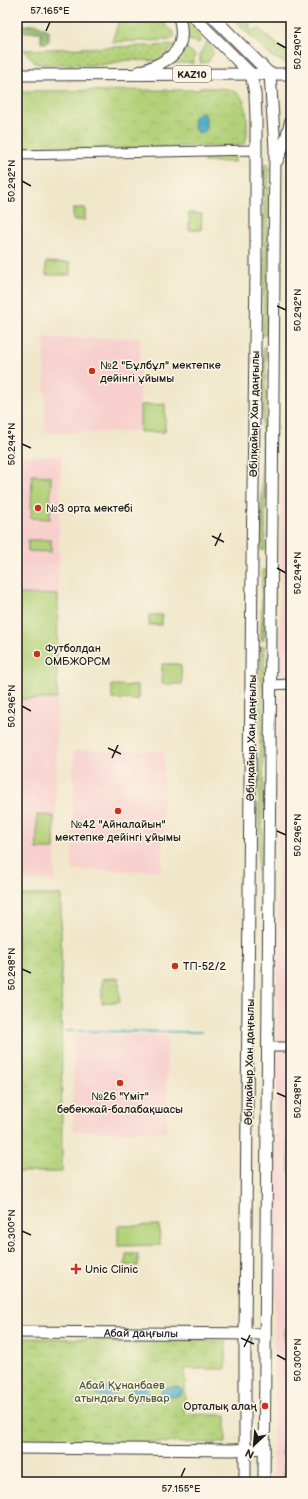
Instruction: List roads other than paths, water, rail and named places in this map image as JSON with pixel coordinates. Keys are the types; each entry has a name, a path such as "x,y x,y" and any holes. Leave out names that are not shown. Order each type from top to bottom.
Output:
{"main road":[{"path":"133,75 163,63 176,51 181,43 183,32 180,17"},
{"path":"194,17 251,74"},
{"path":"214,17 270,74"},
{"name":"Әбілқайыр Хан даңғылы","path":"245,1482 252,563 256,270 255,94 251,74"},
{"name":"Әбілқайыр Хан даңғылы","path":"264,1482 275,165 270,74"},
{"name":"KAZ10","path":"17,75 291,74"},
{"path":"275,165 285,142 291,120"},
{"path":"256,150 275,149"},
{"path":"252,563 271,562"},
{"path":"250,885 269,885"},
{"path":"247,1178 267,1178"},
{"path":"246,1281 266,1281"},
{"name":"Абай даңғылы","path":"17,1332 265,1334"},
{"path":"17,1448 264,1448"}],"street":[{"path":"17,155 256,150"},
{"path":"270,685 291,684"},
{"path":"268,1046 291,1047"}],"water":[{"path":"198,113 203,113 206,117 206,130 203,133 198,133 194,128 194,117"},
{"path":"138,1383 147,1385 147,1390 150,1393 147,1395 147,1399 142,1399 140,1402 137,1399 133,1399 133,1395 131,1395 130,1392 133,1389 133,1385 138,1385"},
{"path":"99,1387 113,1387 117,1390 117,1394 106,1397 101,1396 96,1394 96,1390"},
{"path":"164,1387 178,1387 182,1390 182,1394 172,1397 166,1396 161,1394 161,1390"}],"waterway":[{"path":"66,1031 201,1032"}],"place":[{"name":"№2 \"Бұлбұл\" мектепке дейінгі ұйымы","path":"92,371"},
{"name":"№3 орта мектебі","path":"38,508"},
{"name":"Футболдан ОМБЖОРСМ","path":"37,654"},
{"name":"№42 \"Айналайын\" мектепке дейінгі ұйымы","path":"118,811"},
{"name":"ТП-52/2","path":"175,966"},
{"name":"№26 \"Үміт\" бөбекжай-балабақшасы","path":"120,1083"},
{"name":"Unic Clinic","path":"76,1269"},
{"name":"Орталық алаң","path":"265,1406"}],"park label":[{"name":"Абай Құнанбаев атындағы бульвар","path":"122,1391"}]}
